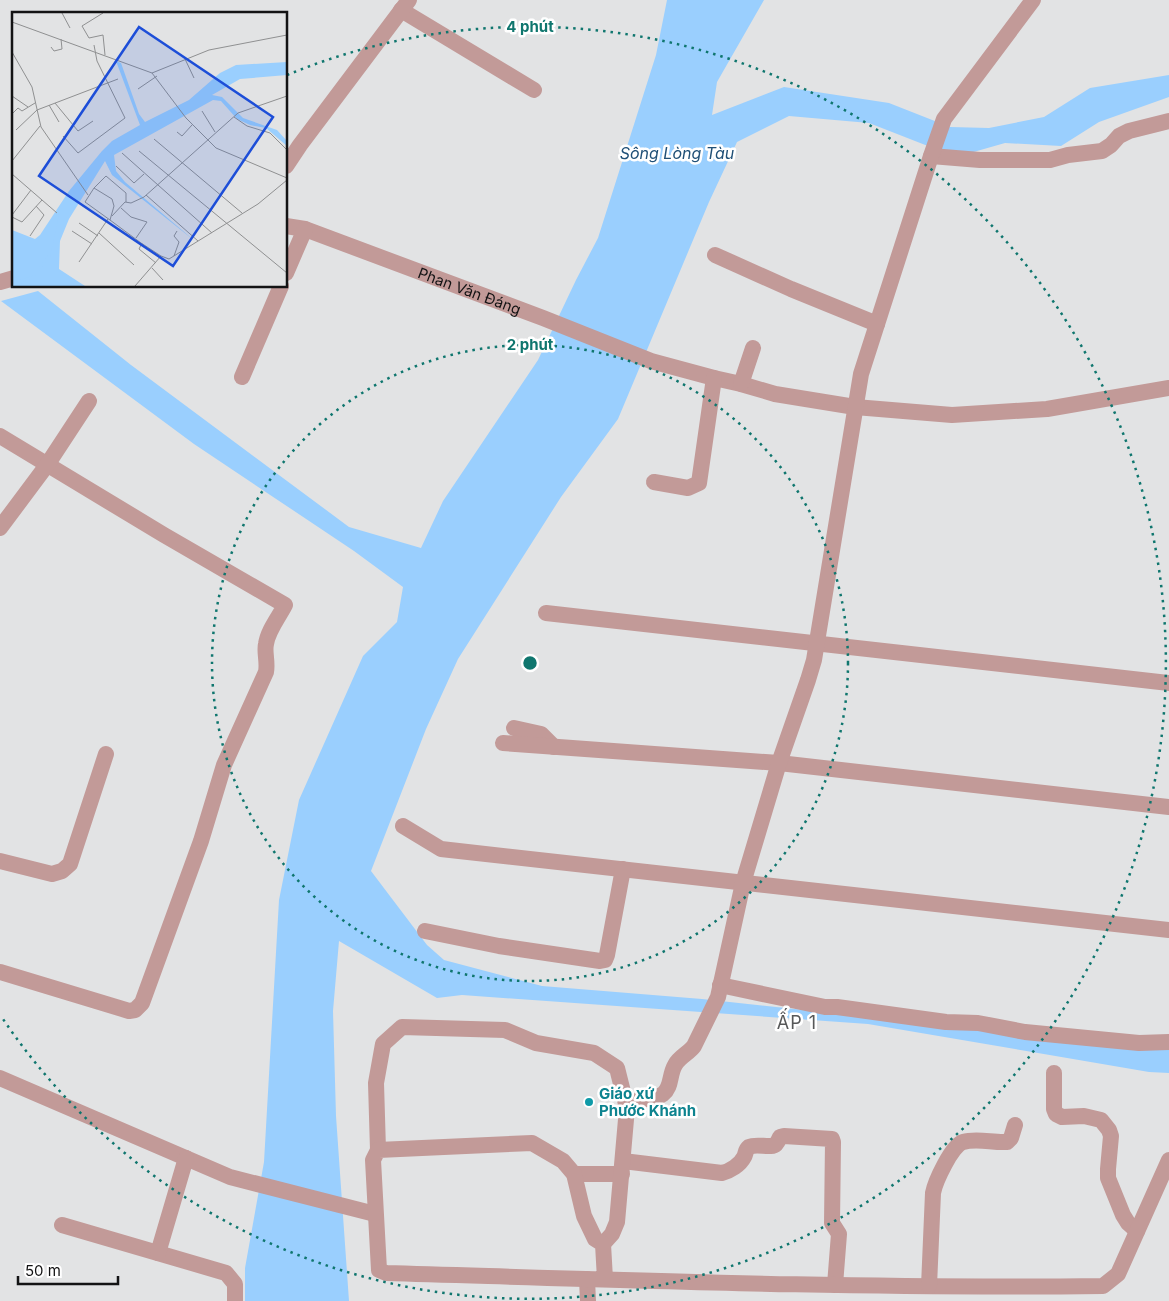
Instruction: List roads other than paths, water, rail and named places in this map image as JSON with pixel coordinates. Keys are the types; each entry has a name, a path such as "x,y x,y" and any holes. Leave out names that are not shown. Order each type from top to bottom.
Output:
{"street":[{"path":"627,1108 633,1102 655,1099 665,1092 668,1088 673,1068 691,1050 709,1016 719,991 743,884 779,763 808,680 817,644 861,374 944,119 1033,0"},
{"path":"288,163 405,5 534,90"},
{"path":"932,154 980,160 1050,160 1068,155 1102,151 1129,130 1169,120"},
{"name":"Phan Văn Đáng","path":"288,226 305,229 543,318 651,361 714,378 743,378 775,394 856,402 952,415 1047,409 1169,388"},
{"path":"288,269 305,229"},
{"path":"715,255 791,290 877,324"},
{"path":"242,377 280,288"},
{"path":"743,378 752,352"},
{"path":"654,482 688,488 699,483 714,378"},
{"path":"0,528 47,465 89,400"},
{"path":"0,436 164,536 285,605 268,637 265,646 268,664 266,672 224,766 201,841 142,1003 135,1010 128,1011 0,972"},
{"path":"546,613 1169,683"},
{"path":"514,728 541,734 554,747"},
{"path":"503,743 779,763 1169,807"},
{"path":"0,861 52,874 62,871 70,864 106,754"},
{"path":"403,826 441,849 1169,930"},
{"path":"425,931 500,946 600,961 605,960 608,955 623,869"},
{"path":"719,991 946,1022 978,1023 1019,1030 1139,1043 1169,1042"},
{"path":"605,1279 603,1244 612,1234 617,1222 627,1108 617,1068 594,1052 536,1043 506,1030 402,1027 383,1044 376,1083 378,1150 373,1160 375,1214 380,1270 386,1273 586,1279 835,1285 890,1293 929,1286 1061,1294 1103,1286 1118,1274 1169,1160"},
{"path":"1054,1073 1054,1109 1056,1114 1062,1117 1084,1116 1101,1120 1110,1130 1108,1178 1123,1215 1136,1231"},
{"path":"0,1078 230,1177 375,1214"},
{"path":"929,1286 933,1193 938,1179 956,1147 962,1142 1007,1142 1011,1138 1015,1125"},
{"path":"574,1174 622,1168 722,1173 729,1171 740,1162 744,1158 746,1150 750,1147 755,1145 773,1146 780,1137 832,1139 832,1223 838,1234 835,1285"},
{"path":"378,1150 532,1143 562,1161 574,1174 584,1216 595,1239 603,1244"},
{"path":"158,1253 186,1158"},
{"path":"62,1225 226,1274 235,1284 235,1301"},
{"path":"586,1279 588,1301"}],"water":[{"name":"Sông Lòng Tàu","path":"667,0 764,0 717,82 712,115 784,87 889,103 950,127 989,128 1044,117 1090,88 1169,75 1169,97 1099,122 1061,146 1005,143 956,157 869,123 789,116 737,142 709,202 618,419 561,497 458,659 426,729 371,871 427,945 444,960 542,986 702,999 1169,1049 1169,1073 1149,1072 868,1024 462,995 437,998 339,941 333,1011 336,1116 349,1301 245,1301 245,1268 264,1162 279,900 299,800 363,656 397,622 403,587 354,551 194,444 1,301 38,291 131,365 349,527 421,548 443,501 538,360 598,238 656,55"}],"place":[{"name":"Giáo xứ Phước Khánh","path":"589,1102"}],"district":[{"name":"ẤP 1","path":"797,1022"}]}
